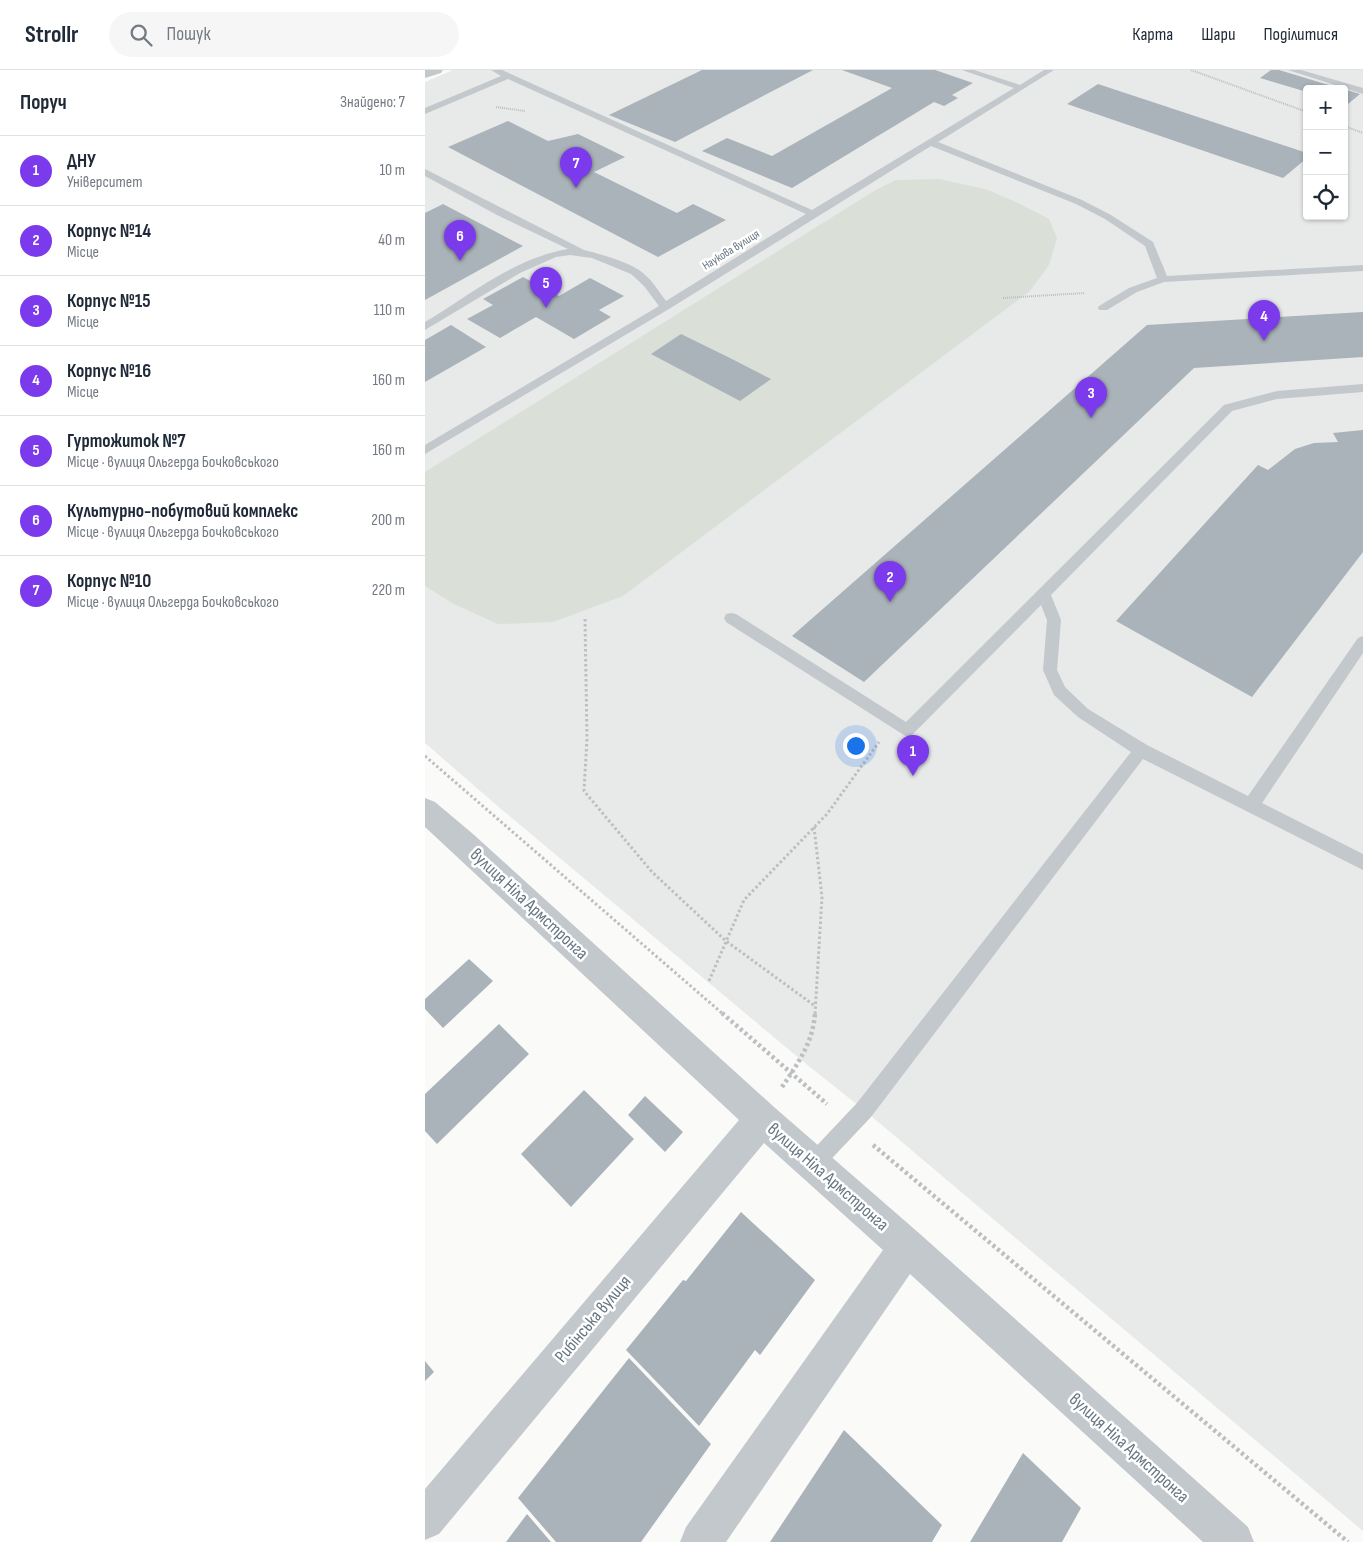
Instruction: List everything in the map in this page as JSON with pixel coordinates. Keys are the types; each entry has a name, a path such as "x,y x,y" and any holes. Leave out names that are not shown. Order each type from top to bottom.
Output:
{"street":[{"path":"425,74 436,70"},
{"name":"вулиця Ніла Армстронга","path":"425,810 762,1119 907,1247 1233,1542"},
{"name":"Рибінська вулиця","path":"425,1520 762,1119"},
{"path":"701,1542 907,1247"}],"lane":[{"path":"495,70 813,214"},
{"path":"966,70 1021,88"},
{"name":"Наукова вулиця","path":"425,450 665,307 813,214 1050,70"},
{"path":"1292,70 1363,91"},
{"path":"425,110 507,76"},
{"path":"932,143 1079,202 1108,217 1149,244 1163,279"},
{"path":"425,172 500,213 582,252 599,257 635,273 651,288 665,307"},
{"path":"425,327 493,285 535,263 548,257 568,252 582,252"},
{"path":"1103,308 1133,290 1163,279 1363,268"},
{"path":"731,618 907,731 1044,595 1209,424 1228,408 1251,399 1280,394 1363,388"},
{"path":"1044,595 1053,620 1051,670 1059,691 1083,713 1141,750 1363,862"},
{"path":"1251,805 1363,642"},
{"path":"813,1164 864,1110 1141,750"}],"path":[{"path":"1191,70 1303,111"},
{"path":"495,107 529,111"},
{"path":"1348,127 1363,133"},
{"path":"1003,298 1133,290"},
{"path":"585,619 587,739 584,791 652,872 726,941 815,1006"},
{"path":"709,981 744,900 827,814 893,722"},
{"path":"425,756 850,1124 1349,1542"},
{"path":"762,1119 791,1073 813,1031 822,897 814,827"}],"shaded area":[{"path":"453,70 1363,70 1363,1531 864,1110 800,1059 501,809 425,743 425,82"},
{"path":"940,179 988,190 1049,219 1057,238 1049,265 1030,291 623,596 553,622 498,624 454,604 425,586 425,472 874,191 896,180"}],"building":[{"path":"702,70 813,70 675,142 609,115"},
{"path":"842,70 935,70 973,83 952,95 958,98 944,106 934,102 792,188 702,151 727,138 772,156 892,88"},
{"path":"1271,70 1279,70 1329,85 1303,85 1303,91 1260,78"},
{"path":"1098,84 1303,152 1303,161 1283,178 1067,104"},
{"path":"1348,90 1360,94 1348,104"},
{"path":"508,121 548,141 578,134 625,157 594,172 677,213 693,204 726,220 658,257 448,147"},
{"path":"443,204 523,246 425,300 425,213"},
{"path":"523,277 559,296 590,278 624,296 599,310 611,317 574,339 536,317 500,338 467,319 493,305 483,299"},
{"path":"1363,312 1363,357 1194,368 864,682 792,636 1147,325"},
{"path":"451,325 486,347 425,382 425,340"},
{"path":"681,334 771,379 740,401 651,354"},
{"path":"1363,430 1363,552 1252,697 1116,621 1258,465 1268,470 1295,449 1314,443 1338,442 1333,433"},
{"path":"469,959 493,981 443,1028 425,1009 425,999"},
{"path":"499,1024 529,1054 437,1144 425,1131 425,1094"},
{"path":"584,1090 634,1139 571,1207 521,1154"},
{"path":"645,1096 683,1132 665,1152 628,1115"},
{"path":"741,1212 815,1280 760,1355 755,1350 699,1426 626,1350 683,1280 686,1281"},
{"path":"629,1358 711,1444 641,1542 556,1542 518,1498"},
{"path":"425,1361 434,1372 425,1381"},
{"path":"844,1430 942,1525 932,1542 770,1542"},
{"path":"1023,1453 1081,1508 1062,1542 970,1542"},
{"path":"527,1514 551,1542 506,1542"}],"place":[{"name":"Корпус №10","path":"576,188"},
{"name":"Культурно-побутовий комплекс","path":"460,261"},
{"name":"Гуртожиток №7","path":"546,308"},
{"name":"Корпус №16","path":"1264,341"},
{"name":"Корпус №15","path":"1091,418"},
{"name":"Корпус №14","path":"890,602"},
{"name":"ДНУ","path":"913,776"}]}
